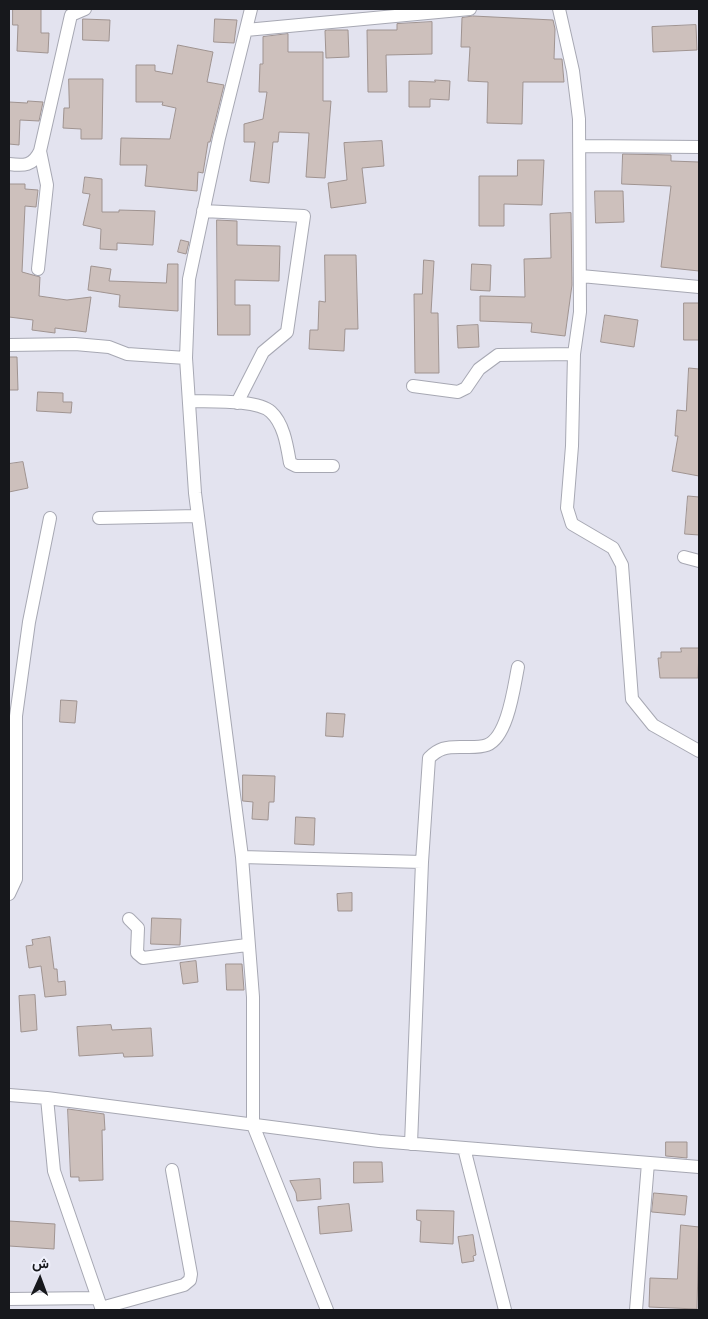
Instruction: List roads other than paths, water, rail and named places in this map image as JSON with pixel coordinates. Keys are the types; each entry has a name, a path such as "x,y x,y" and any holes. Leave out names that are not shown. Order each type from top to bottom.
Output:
{"street":[{"path":"9,164 30,164 36,159 40,151 71,16 85,9"},
{"path":"251,9 203,211 189,279 186,358 198,516 242,857 247,945 253,997 253,1125 327,1310"},
{"path":"246,30 470,9"},
{"path":"559,9 573,71 580,146 580,312 574,354 572,446 566,508 572,524 612,548 622,565 632,699 653,725 699,751"},
{"path":"580,146 699,147"},
{"path":"38,269 47,185 40,151"},
{"path":"203,211 304,216 287,332 263,352 237,403"},
{"path":"581,276 699,288"},
{"path":"9,345 75,344 109,347 127,354 186,358"},
{"path":"413,386 458,392 466,388 479,369 498,355 574,354"},
{"path":"189,401 237,403 262,407 270,411 286,438 290,463 293,465 333,466"},
{"path":"99,518 198,516"},
{"path":"9,894 16,880 16,716 29,622 50,518"},
{"path":"684,557 699,561"},
{"path":"411,1144 422,862 429,758 436,750 488,745 494,740 507,718 518,667"},
{"path":"242,857 422,862"},
{"path":"129,919 138,928 137,953 143,958 247,945"},
{"path":"9,1095 47,1098 411,1144 699,1167"},
{"path":"47,1098 54,1171 100,1305"},
{"path":"464,1148 505,1310"},
{"path":"636,1310 648,1163"},
{"path":"9,1300 100,1305 184,1285 190,1280 191,1274 172,1170"}]}
